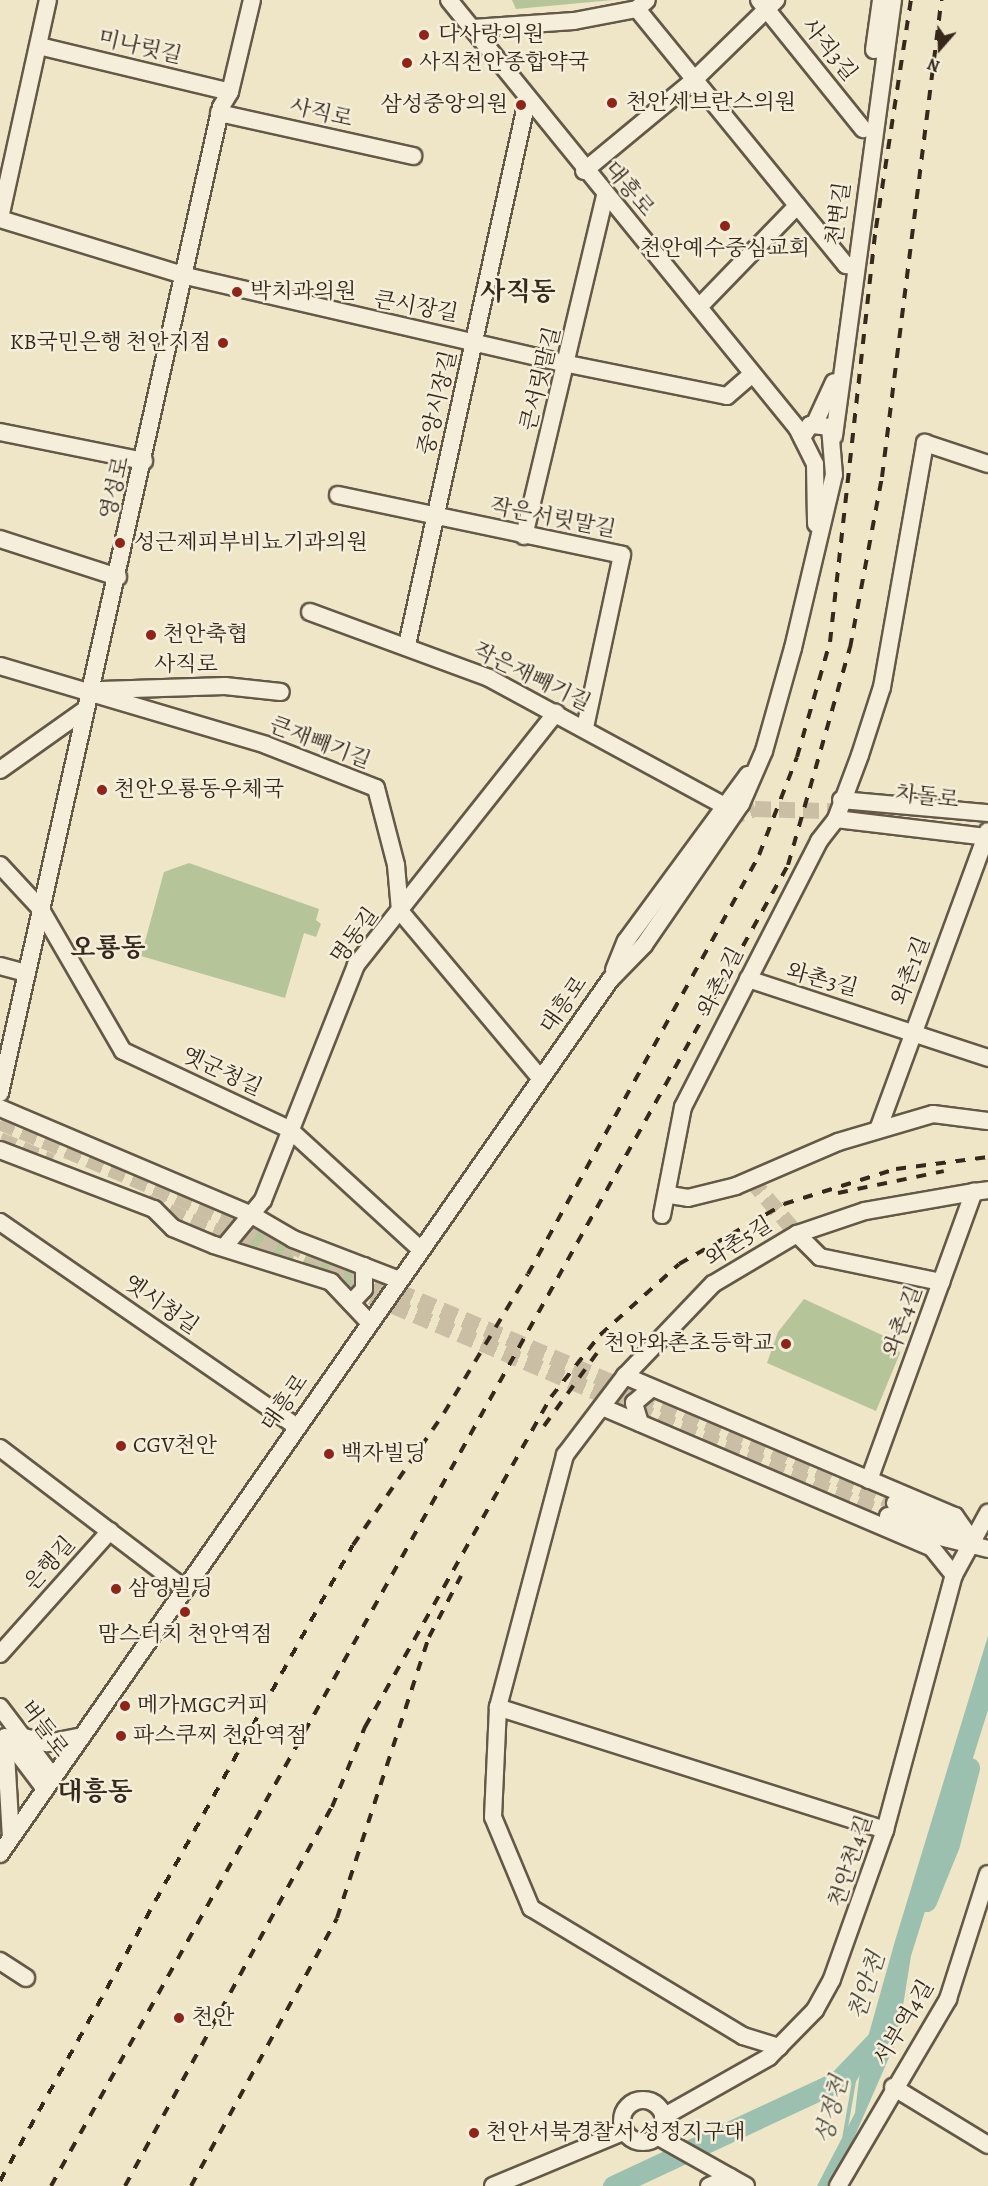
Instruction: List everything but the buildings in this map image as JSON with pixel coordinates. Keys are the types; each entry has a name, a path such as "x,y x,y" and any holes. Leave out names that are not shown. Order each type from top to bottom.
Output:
{"street":[{"path":"0,219 48,0"},
{"name":"영성로","path":"0,1093 83,711 92,690 186,276 219,113 230,92 252,0"},
{"name":"대흥로","path":"449,0 473,28 527,101 778,405 809,435 830,427 835,438"},
{"name":"천변길","path":"815,551 832,484 863,129 881,0"},
{"name":"천변길","path":"809,435 833,387 893,0"},
{"path":"584,171 694,80 767,3"},
{"name":"사직3길","path":"767,3 863,129"},
{"path":"473,28 507,29 642,4 694,80 850,266"},
{"name":"미나릿길","path":"39,46 230,92"},
{"name":"중앙시장길","path":"407,645 527,101"},
{"name":"사직로","path":"219,113 412,156"},
{"name":"큰서릿말길","path":"524,536 568,364 605,197"},
{"path":"699,307 798,206"},
{"name":"큰시장길","path":"0,219 186,276 374,323 475,340 568,364 727,396 752,374"},
{"path":"0,432 144,460"},
{"path":"809,435 823,455 835,438"},
{"path":"809,435 815,464 815,551"},
{"name":"와촌2길","path":"662,1215 670,1195 682,1107 819,841 836,819 882,687 924,444 988,464"},
{"name":"작은서릿말길","path":"338,495 622,555 585,727"},
{"path":"0,538 118,577"},
{"name":"대흥로","path":"0,1854 540,1078 610,980 644,945 741,804 757,764 793,648 815,551"},
{"name":"작은재빼기길","path":"310,612 407,645 556,713 723,805"},
{"path":"0,666 92,690"},
{"name":"사직로","path":"92,690 225,686 281,692"},
{"name":"큰재빼기길","path":"92,690 266,746 376,788 396,865 400,911"},
{"path":"0,770 83,711"},
{"name":"명동길","path":"225,1246 252,1215 290,1129 356,965 556,713"},
{"name":"대흥로","path":"610,980 626,941 723,805 757,764"},
{"path":"841,800 988,813"},
{"name":"차돌로","path":"861,812 987,832"},
{"path":"836,819 987,832"},
{"path":"610,980 713,831"},
{"name":"와촌1길","path":"879,1127 987,832"},
{"name":"옛군청길","path":"0,865 40,908 123,1051 290,1129 420,1249"},
{"path":"400,911 540,1078"},
{"path":"0,966 26,973"},
{"name":"와촌3길","path":"748,979 913,1030 988,1058"},
{"path":"0,1108 252,1215 293,1239 399,1280"},
{"path":"670,1195 688,1198 736,1186 879,1127 933,1114 988,1121"},
{"path":"0,1150 154,1209 173,1228 331,1282 369,1322"},
{"path":"797,1234 865,1211 981,1191"},
{"name":"와촌4길","path":"869,1480 941,1282 981,1191"},
{"name":"옛시청길","path":"0,1222 297,1427"},
{"name":"와촌5길","path":"779,2047 743,2036 531,1908 493,1817 498,1707 560,1467 625,1376 713,1284 797,1234 820,1257 941,1282"},
{"path":"351,1303 364,1289 364,1266"},
{"path":"625,1376 955,1516 982,1547"},
{"path":"640,1423 634,1403 652,1388"},
{"path":"602,1407 932,1548 954,1575"},
{"name":"은행길","path":"0,1448 185,1589"},
{"path":"891,1510 932,1535 982,1547"},
{"name":"천안천4길","path":"663,2117 779,2047 815,2010 832,1979 885,1830 954,1575 982,1547 988,1513"},
{"name":"은행길","path":"0,1654 110,1531"},
{"name":"버들로","path":"0,1707 24,1737 49,1783"},
{"path":"498,1707 885,1830"},
{"path":"2,1734 11,1838"},
{"name":"버들로","path":"2,1734 49,1783"},
{"path":"24,1737 47,1743 82,1736"},
{"name":"서부역4길","path":"838,2186 893,2087 948,1999 988,1875"},
{"path":"0,1961 26,1978"},
{"path":"893,2087 988,2145"},
{"path":"624,2131 625,2110 636,2101 650,2102 663,2117 657,2136"},
{"path":"624,2131 639,2141 657,2136 746,2186"},
{"path":"493,2186 524,2179 624,2131"},
{"path":"709,2186 727,2175"}],"shaded area":[{"path":"512,0 613,0 516,9"},
{"path":"189,863 319,909 316,920 321,924 316,937 304,933 285,998 141,956 164,872"},
{"path":"255,1225 295,1242 293,1263 239,1245"},
{"path":"310,1248 359,1267 356,1296 301,1266"},
{"path":"804,1299 895,1341 900,1353 876,1411 767,1363 778,1332"},
{"path":"988,1636 988,1710 911,1956 898,2037 843,2163 829,2186 817,2186 855,2113 861,2062 895,1941"}],"waterway":[{"name":"천안천","path":"926,1901 949,1844 969,1768"},
{"name":"천안천","path":"613,2186 838,2081 877,2040"},
{"name":"성정천","path":"844,2139 854,2081 864,2064"}],"tunnel":[{"path":"727,819 755,809 861,812"},
{"path":"0,1122 895,1503"},
{"path":"0,1140 52,1162"},
{"path":"751,1180 797,1234"},
{"path":"147,1202 286,1261"},
{"path":"327,1278 888,1516"}],"railway":[{"path":"0,2181 353,1545 444,1413 528,1274 759,855 797,757 830,642 876,228 911,0"},
{"path":"51,2186 788,865 850,648 882,477 941,0"},
{"path":"125,2186 332,1807 365,1727 551,1397 600,1335 679,1264 784,1204 896,1169 988,1157"},
{"path":"838,1193 944,1171"},
{"path":"544,1426 597,1353"},
{"path":"191,2186 337,1918 429,1637 461,1576"}],"place":[{"name":"다사랑의원","path":"424,35"},
{"name":"사직천안종합약국","path":"407,63"},
{"name":"천안세브란스의원","path":"612,103"},
{"name":"삼성중앙의원","path":"521,105"},
{"name":"천안예수중심교회","path":"725,226"},
{"name":"박치과의원","path":"237,292"},
{"name":"KB국민은행 천안지점","path":"223,343"},
{"name":"성근제피부비뇨기과의원","path":"120,543"},
{"name":"천안축협","path":"151,635"},
{"name":"천안오룡동우체국","path":"102,790"},
{"name":"천안와촌초등학교","path":"786,1344"},
{"name":"CGV천안","path":"121,1446"},
{"name":"백자빌딩","path":"329,1454"},
{"name":"삼영빌딩","path":"116,1589"},
{"name":"맘스터치 천안역점","path":"185,1612"},
{"name":"메가MGC커피","path":"125,1706"},
{"name":"파스쿠찌 천안역점","path":"121,1736"},
{"name":"천안","path":"179,2018"},
{"name":"천안서북경찰서 성정지구대","path":"474,2133"}],"district":[{"name":"사직동","path":"518,292"},
{"name":"오룡동","path":"108,948"},
{"name":"대흥동","path":"95,1792"}]}
